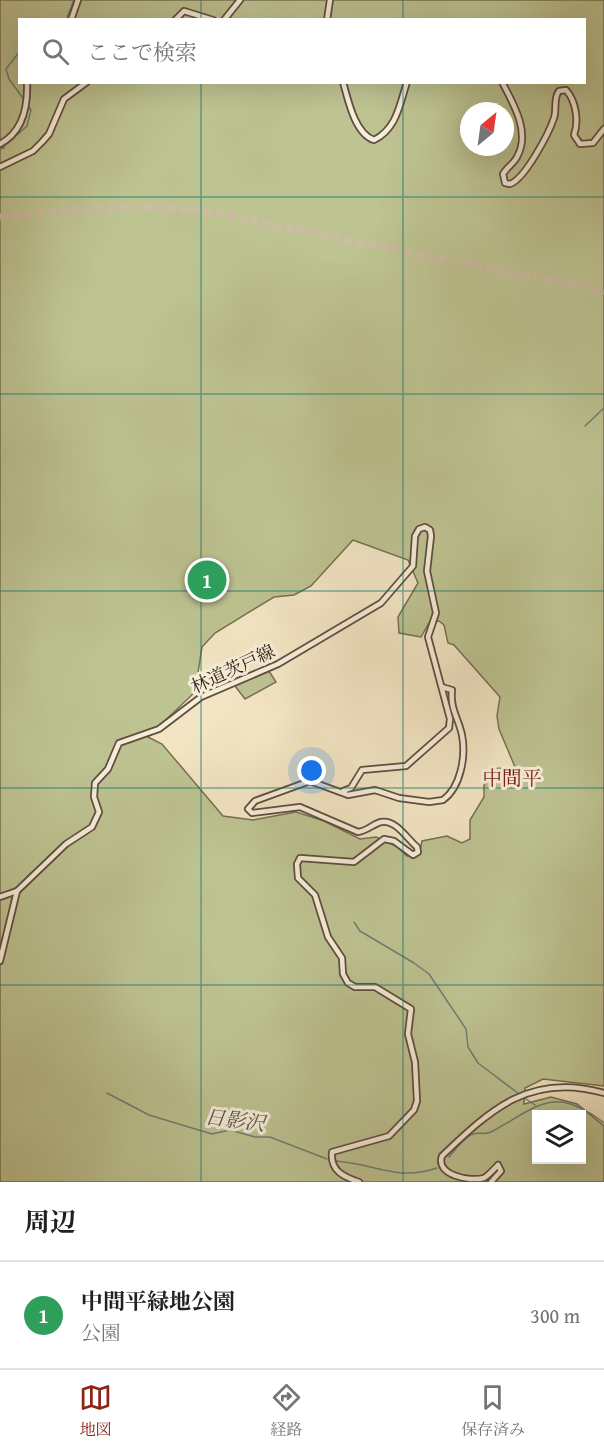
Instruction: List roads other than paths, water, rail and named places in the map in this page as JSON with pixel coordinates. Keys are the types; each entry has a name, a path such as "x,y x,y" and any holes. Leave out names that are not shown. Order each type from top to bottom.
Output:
{"street":[{"path":"72,18 78,0"},
{"path":"226,18 240,0"},
{"path":"327,18 330,0"},
{"path":"177,18 184,11 207,18"},
{"path":"0,144 20,128 28,93 27,84"},
{"path":"0,167 33,151 49,134 64,99 84,84"},
{"path":"344,84 353,113 365,135 374,140 384,134 396,117 407,84"},
{"path":"503,84 519,117 520,139 519,154 503,174 505,183 510,184 519,180 537,150 554,119 559,91 566,90 572,96 577,122 574,135 580,144 593,143 604,129"},
{"name":"林道茨戸線","path":"18,891 71,840 92,827 99,812 94,797 95,783 108,769 119,743 159,729 201,697 246,679 309,647 381,603 412,566 415,536 419,529 425,527 430,530 431,536 427,572 436,613 428,637 442,687"},
{"path":"342,791 351,788 362,770 406,766 447,732 451,721 442,687"},
{"path":"359,1182 341,1175 334,1167 332,1152 389,1136 414,1110 417,1101 416,1062 408,1034 411,1009 375,987 355,987 348,983 343,974 342,958 328,936 315,895 298,878 297,864 300,858 310,857 354,862 384,839 394,841 413,855 417,852 417,847 396,825 387,822 358,832 300,807 252,813 248,809 255,801 307,781 342,791 348,795 375,790 399,798 429,802 447,798 461,771 463,742 451,704 452,690 442,687"},
{"path":"0,897 18,891"},
{"path":"0,961 18,891"},
{"path":"491,1182 501,1171 498,1165 486,1178 470,1180 441,1168 439,1163 442,1156 478,1120 516,1098 539,1089 583,1089 604,1093"}],"waterway":[{"path":"67,18 74,0"},
{"path":"18,54 6,69 9,79 25,101"},
{"path":"0,150 27,126 31,110 28,105"},
{"path":"585,426 604,408"},
{"path":"354,922 360,931 429,974 466,1029 468,1047 478,1063 519,1094"},
{"name":"日影沢","path":"107,1093 149,1115 212,1134 230,1130 255,1137 270,1137 327,1159"},
{"path":"523,1097 535,1105"},
{"name":"日影沢","path":"449,1157 460,1144 475,1133 491,1132 534,1107 546,1103 572,1104 604,1123"},
{"path":"335,1161 409,1173 437,1168"}],"tunnel":[{"path":"0,217 99,209 198,210 604,291"}],"place":[{"name":"中間平緑地公園","path":"207,580"}],"district":[{"name":"中間平","path":"512,778"}]}
